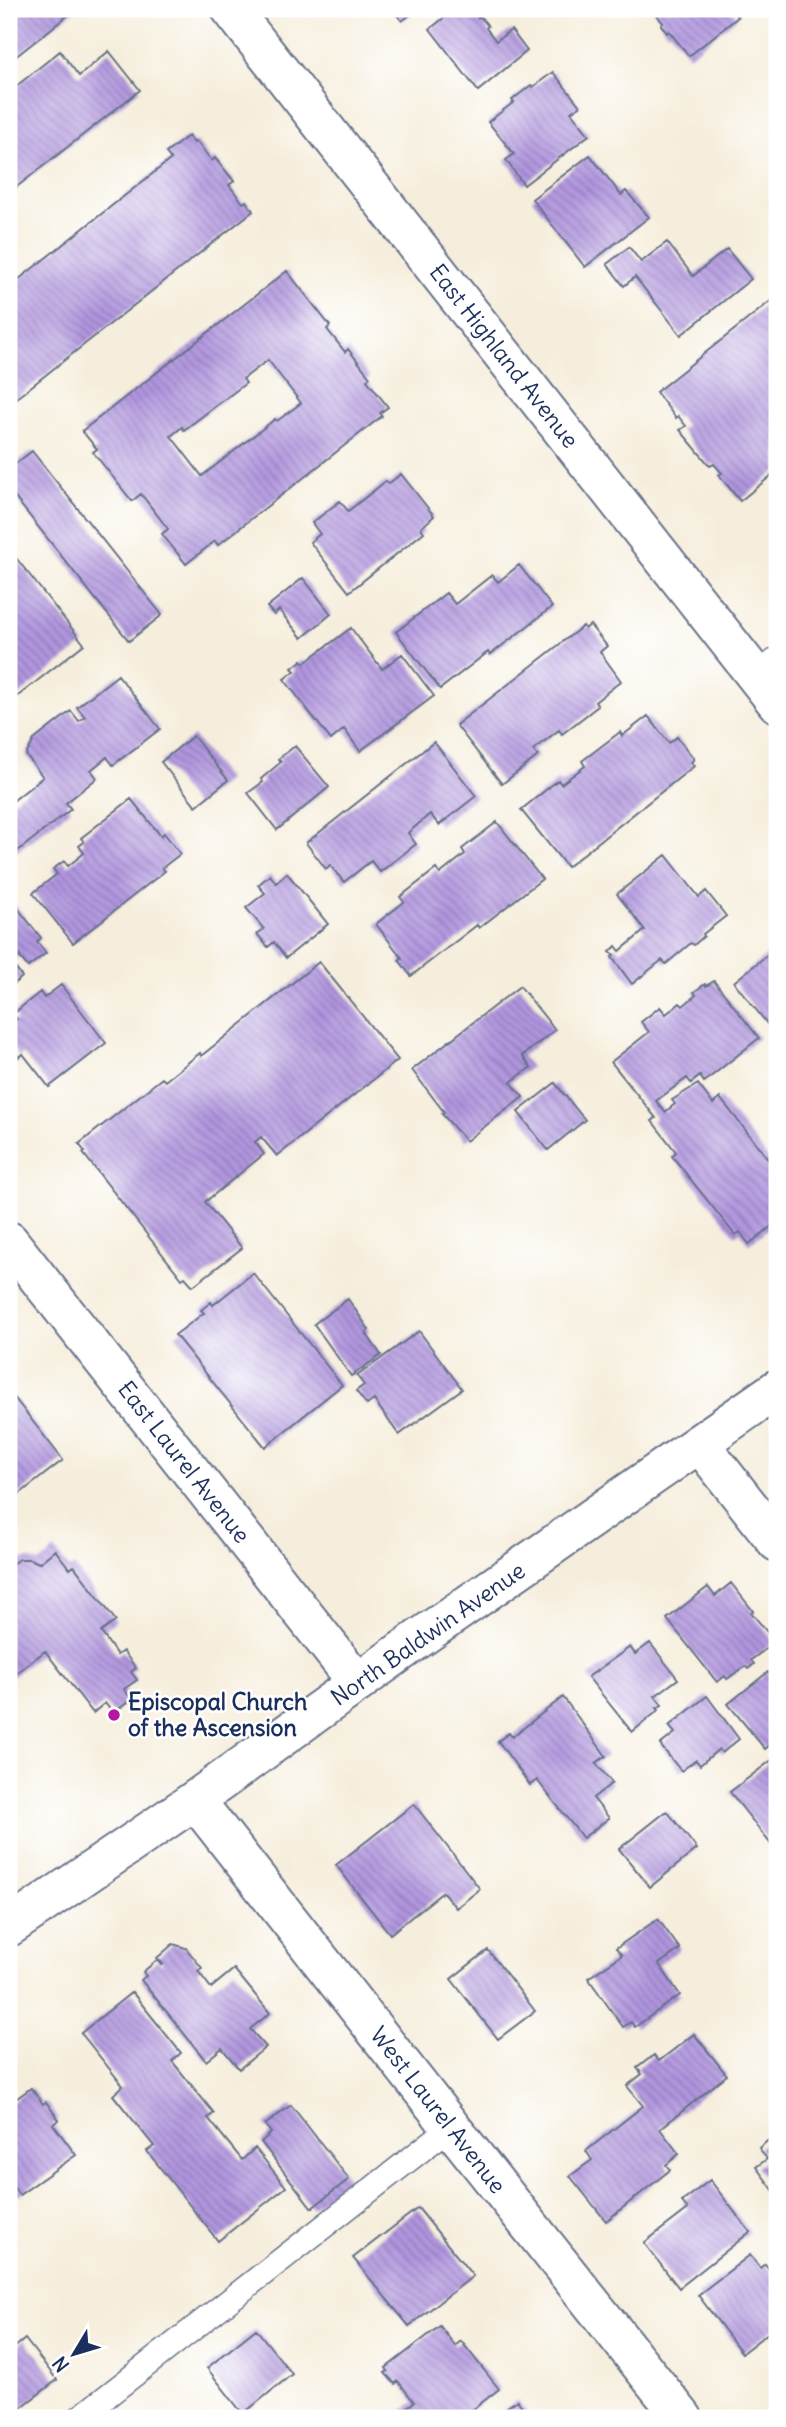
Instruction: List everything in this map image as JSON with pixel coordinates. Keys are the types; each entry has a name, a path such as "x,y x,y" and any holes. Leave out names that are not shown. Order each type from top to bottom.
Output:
{"street":[{"name":"East Highland Avenue","path":"231,9 770,679"},
{"name":"East Laurel Avenue","path":"9,1241 358,1683"},
{"name":"North Baldwin Avenue","path":"9,1927 195,1800 777,1389"},
{"path":"700,1444 777,1542"},
{"name":"West Laurel Avenue","path":"195,1800 683,2418"}],"lane":[{"path":"79,2418 451,2127"}],"building":[{"path":"9,9 76,9 9,62"},
{"path":"392,9 418,9 402,21"},
{"path":"455,9 470,9 478,18 480,16 496,41 511,30 527,51 478,91 430,29"},
{"path":"652,9 731,9 738,17 689,56 669,31 667,33"},
{"path":"60,51 79,76 109,51 140,90 9,193 9,92"},
{"path":"553,72 580,106 571,112 589,135 524,185 506,160 514,154 488,122 531,85 533,87"},
{"path":"188,136 194,143 196,141 212,161 215,158 234,181 229,185 253,211 9,404 9,287 171,159 166,153"},
{"path":"590,155 621,195 626,191 649,217 585,267 532,199"},
{"path":"667,242 693,276 727,249 751,279 681,335 635,277 624,286 607,264 629,247 641,262"},
{"path":"287,271 330,326 327,329 345,352 348,349 370,377 367,380 388,407 380,413 382,416 218,545 215,541 186,564 162,534 168,529 141,494 132,501 93,452 97,449 82,431","holes":["268,360 301,403 277,421 275,419 202,476 171,436 182,427 184,430 246,383 243,379"]},
{"path":"777,296 777,471 740,501 719,475 722,473 714,464 710,466 680,430 686,426 678,416 676,418 656,392"},
{"path":"32,451 162,615 129,641 9,490 9,469"},
{"path":"401,474 434,516 421,528 424,532 349,592 310,542 320,534 312,523 340,501 348,511 386,481 388,484"},
{"path":"9,549 84,644 9,703"},
{"path":"519,565 552,607 490,655 488,652 440,689 396,632 446,593 455,604 492,575 498,582"},
{"path":"303,578 331,614 302,638 279,610 274,615 267,607"},
{"path":"590,625 607,646 600,652 621,681 595,702 598,706 562,734 559,730 533,750 538,756 502,784 456,725 583,626 585,629"},
{"path":"351,628 382,669 402,654 434,696 360,751 344,729 331,740 284,679 295,671 292,668 302,660 304,663"},
{"path":"118,675 160,729 113,765 107,757 91,770 97,778 66,803 71,809 9,858 9,804 43,777 26,755 34,740 71,711 79,721 85,717 77,707"},
{"path":"648,716 669,743 677,737 694,759 691,762 694,766 567,867 521,810 558,780 561,784 585,766 582,761 620,732 622,736"},
{"path":"193,736 228,780 196,806 161,762"},
{"path":"434,742 476,796 439,825 430,814 408,833 416,844 380,872 371,861 344,882 330,865 326,869 306,843"},
{"path":"295,746 329,787 277,830 248,793 263,782 261,779 281,762 278,759"},
{"path":"131,799 161,836 164,833 180,854 162,868 165,871 73,943 33,893 57,874 53,869 64,861 68,866 84,853 79,846 84,842 81,838"},
{"path":"497,822 542,879 411,976 399,960 402,958 376,924 404,902 400,897 436,869 440,874 465,854 462,849"},
{"path":"666,855 699,897 706,891 726,916 703,934 694,945 691,943 666,964 662,960 632,984 610,952 616,946 620,951 645,930 617,894"},
{"path":"287,873 328,924 286,958 274,942 268,947 257,934 264,929 246,908 265,893 258,885 270,875 276,883"},
{"path":"13,902 41,938 37,942 46,953 28,967 19,956 11,962 22,977 9,988 9,905"},
{"path":"777,947 777,1036 734,982"},
{"path":"319,962 398,1060 277,1156 261,1137 255,1142 264,1154 205,1202 242,1248 193,1286 185,1277 182,1279 83,1153 85,1152 79,1144 162,1078 165,1081 200,1053 201,1056"},
{"path":"714,981 759,1038 704,1082 700,1076 691,1083 687,1078 656,1101 665,1112 675,1104 672,1100 698,1084 713,1104 720,1098 777,1170 777,1222 749,1244 740,1232 735,1235 672,1156 676,1152 652,1121 656,1118 611,1062 649,1032 641,1022 660,1007 666,1014 680,1003 683,1006 696,995 694,992"},
{"path":"61,985 106,1043 49,1087 23,1054 19,1057 9,1044 9,1026 17,1019 13,1014 40,992 44,998"},
{"path":"520,986 555,1030 522,1056 531,1067 511,1082 523,1097 466,1141 442,1114 444,1112 412,1070"},
{"path":"555,1083 585,1120 548,1150 518,1112"},
{"path":"253,1273 342,1385 265,1447 175,1335 204,1313 201,1310 211,1302 213,1305"},
{"path":"348,1299 369,1330 366,1333 381,1355 351,1376 314,1324"},
{"path":"419,1331 462,1389 399,1435 374,1400 367,1405 356,1391 364,1385 357,1376"},
{"path":"9,1391 63,1460 9,1502"},
{"path":"55,1550 70,1569 74,1566 116,1621 101,1632 117,1655 123,1651 136,1668 131,1672 137,1680 124,1689 132,1699 113,1713 105,1703 93,1713 45,1651 9,1679 9,1566 19,1559 30,1559 39,1563"},
{"path":"731,1583 775,1642 751,1660 754,1664 748,1669 745,1666 727,1679 725,1676 717,1682 667,1619 708,1587 715,1596"},
{"path":"650,1643 678,1679 655,1696 662,1705 657,1708 659,1710 632,1732 588,1677 630,1647 635,1654"},
{"path":"768,1672 777,1684 777,1739 765,1749 728,1704"},
{"path":"707,1696 739,1739 722,1753 719,1749 700,1765 696,1760 681,1771 660,1745 675,1733 669,1726"},
{"path":"563,1697 606,1756 596,1763 612,1783 593,1798 609,1818 583,1838 537,1780 530,1785 498,1741 509,1733 512,1737"},
{"path":"777,1756 777,1852 730,1792"},
{"path":"414,1804 480,1889 456,1908 443,1892 390,1934 336,1865"},
{"path":"667,1811 697,1849 650,1887 619,1849"},
{"path":"658,1919 680,1949 659,1964 680,1995 635,2027 631,2022 623,2027 588,1978 622,1955 616,1948"},
{"path":"173,1944 186,1948 202,1968 198,1971 211,1988 234,1969 270,2013 250,2029 266,2047 239,2069 222,2048 206,2061 141,1980 146,1976 143,1972 157,1960 163,1964 157,1958"},
{"path":"488,1950 535,2011 498,2039 451,1979"},
{"path":"132,1992 181,2053 172,2061 214,2113 208,2118 242,2160 255,2148 286,2187 218,2241 147,2151 154,2146 113,2095 123,2086 81,2033"},
{"path":"694,2034 727,2075 660,2129 679,2154 666,2165 670,2170 606,2221 570,2176 592,2160 586,2151 643,2106 627,2086 642,2074 637,2068 654,2055 659,2061"},
{"path":"31,2088 59,2120 53,2124 76,2155 19,2195 9,2181 9,2104"},
{"path":"291,2105 349,2179 312,2208 261,2142 271,2133 265,2125"},
{"path":"777,2133 777,2195 756,2167 767,2159 759,2148"},
{"path":"710,2180 750,2232 679,2288 644,2243 688,2209 682,2202"},
{"path":"418,2208 473,2276 409,2326 353,2258"},
{"path":"750,2255 760,2268 765,2264 777,2280 777,2326 742,2353 698,2295"},
{"path":"440,2326 455,2346 461,2341 499,2389 462,2418 393,2418 414,2402 398,2381 395,2384 385,2373 388,2371 386,2368"},
{"path":"256,2329 292,2374 243,2414 207,2368"},
{"path":"25,2339 57,2380 10,2416 9,2352"},
{"path":"517,2400 531,2418 493,2418"}],"place":[{"name":"Episcopal Church of the Ascension","path":"114,1715"}]}
